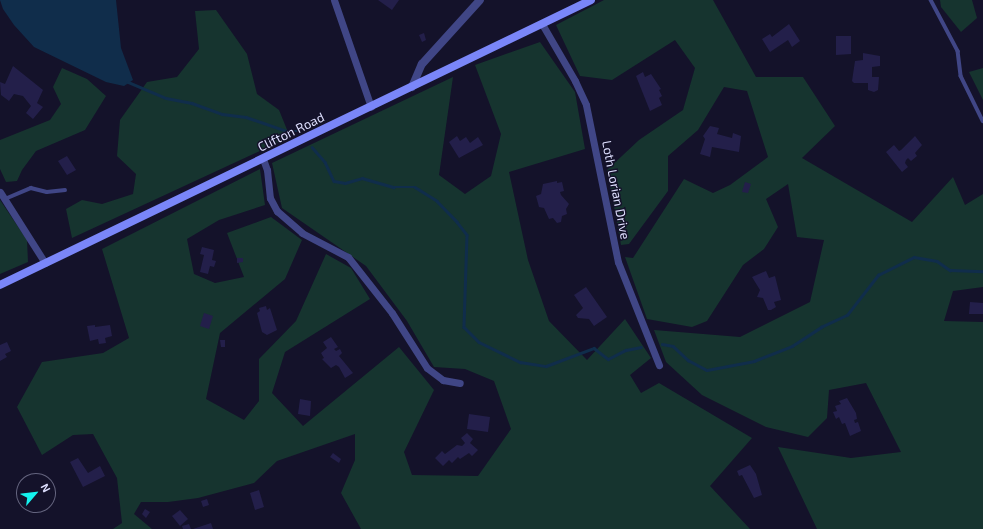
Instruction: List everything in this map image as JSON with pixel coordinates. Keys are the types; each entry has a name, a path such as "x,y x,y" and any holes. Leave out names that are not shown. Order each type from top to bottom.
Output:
{"main road":[{"name":"Clifton Road","path":"0,285 591,0"}],"street":[{"path":"334,0 371,107"},
{"path":"412,87 422,64 480,0"},
{"name":"Loth Lorian Drive","path":"542,24 575,81 586,105 618,262 659,365"},
{"path":"263,159 267,170 270,198 277,211 302,233 348,257 392,313 427,368 443,380 460,383"},
{"path":"0,192 45,263"}],"lane":[{"path":"931,0 958,51 961,76 983,121"},
{"path":"5,199 31,188 47,192 65,190"}],"green space":[{"path":"604,0 713,0 756,77 803,77 835,126 802,158 912,222 953,177 965,205 983,194 983,287 953,291 944,321 983,322 983,529 817,529 778,447 851,458 901,452 866,383 829,390 827,418 808,437 766,427 702,395 666,362 654,330 740,337 810,302 824,240 797,237 788,184 766,199 778,227 764,249 743,265 707,321 692,327 647,319 625,257 633,258 684,179 713,193 730,185 768,157 747,91 724,87 698,130 668,156 668,191 629,244 621,245 607,170 639,140 683,110 695,68 675,40 612,80 580,76 556,25"},
{"path":"940,0 972,0 977,18 961,32 941,7"},
{"path":"216,10 247,54 257,94 279,110 290,137 72,238 66,209 82,200 102,204 133,194 136,174 117,156 120,120 147,82 177,77 199,49 195,11"},
{"path":"540,42 575,92 585,149 509,172 528,260 549,321 587,360 625,319 651,358 630,375 641,393 659,383 752,438 710,486 750,529 361,529 341,493 355,460 355,434 277,461 254,483 198,498 168,502 141,502 134,514 152,529 113,529 122,523 117,478 93,434 73,435 42,455 17,407 42,362 103,353 129,338 102,249 260,169 265,205 219,220 187,239 194,274 215,283 244,277 227,233 271,217 302,240 285,279 220,333 206,399 244,420 259,401 259,359 296,321 326,254 351,268 370,299 285,352 272,393 303,426 399,347 434,390 404,452 412,475 478,476 511,429 494,381 465,369 434,367 407,321 366,266 282,208 272,163 453,77 439,175 465,194 491,176 501,134 475,65"},
{"path":"62,68 87,79 106,96 85,130 36,151 22,170 17,181 6,182 0,169 0,140 50,120 61,104 53,87"},
{"path":"983,68 983,100 969,72"},
{"path":"0,200 27,240 28,262 0,274"}],"water":[{"path":"0,0 116,0 121,48 133,80 124,86 106,82 34,47 14,25 3,9"}],"building":[{"path":"378,0 399,0 392,10"},
{"path":"789,24 800,41 792,47 788,40 770,52 762,39 770,34 772,37"},
{"path":"424,33 426,40 422,42 419,35"},
{"path":"836,36 851,36 851,54 836,55"},
{"path":"863,53 880,56 880,66 872,67 872,77 879,77 878,90 874,92 868,90 868,83 854,83 852,81 855,61 863,60"},
{"path":"13,66 43,90 37,103 43,107 33,119 26,113 31,106 23,96 14,94 9,101 1,95 0,82 5,84"},
{"path":"643,72 645,77 651,74 661,89 659,90 662,96 659,98 662,105 650,111 636,76"},
{"path":"710,126 719,128 717,134 732,138 733,133 741,136 739,152 712,147 710,157 700,154 705,139 703,136"},
{"path":"457,136 460,141 466,137 470,143 478,137 483,145 459,158 449,142"},
{"path":"915,136 922,145 915,153 917,156 911,161 908,158 906,160 905,163 908,167 902,172 886,152 894,145 899,151 901,150"},
{"path":"67,156 76,170 67,175 58,161"},
{"path":"557,181 557,183 562,182 564,191 560,192 569,204 566,209 567,214 562,216 561,222 557,223 553,218 549,219 544,208 539,207 536,196 541,194 543,184"},
{"path":"745,182 751,184 748,193 742,192"},
{"path":"202,247 214,250 212,260 216,261 214,267 210,266 208,274 200,272 204,255 200,254"},
{"path":"237,258 243,258 243,262 237,263"},
{"path":"766,271 769,278 775,276 781,300 774,302 776,307 771,310 768,310 763,298 757,297 760,290 752,277"},
{"path":"586,287 607,317 594,326 589,319 578,318 576,315 583,308 574,295"},
{"path":"970,302 983,303 983,314 969,314"},
{"path":"266,306 267,310 270,308 277,330 267,335 262,332 257,313 260,311 259,308"},
{"path":"204,313 213,316 209,329 200,326"},
{"path":"95,325 95,327 110,325 112,336 105,338 106,343 99,344 98,339 90,341 87,326"},
{"path":"331,337 338,347 334,349 336,351 340,349 342,353 339,356 353,373 345,378 339,367 336,365 331,368 322,359 324,358 321,353 327,348 323,342"},
{"path":"220,340 225,340 225,347 221,347"},
{"path":"7,342 11,351 5,354 7,357 0,361 0,345"},
{"path":"847,398 856,413 857,419 854,420 855,423 858,422 861,431 850,436 845,423 842,424 839,417 836,419 833,412 837,411 835,406 841,404 839,401"},
{"path":"300,399 311,401 310,416 298,414"},
{"path":"469,414 490,417 488,432 467,429"},
{"path":"467,433 473,439 470,443 478,450 472,456 469,453 460,459 458,457 452,463 449,460 443,466 435,458 442,451 445,454 457,445 462,446 465,443 461,438"},
{"path":"333,453 341,459 339,463 330,457"},
{"path":"78,458 88,473 100,466 105,476 83,487 70,462"},
{"path":"750,465 756,474 762,495 754,498 742,475 739,476 737,471"},
{"path":"259,490 264,507 255,510 250,493"},
{"path":"207,499 209,505 203,507 201,501"},
{"path":"145,509 150,512 146,518 142,514"},
{"path":"180,510 188,519 180,526 172,516"},
{"path":"211,523 213,529 193,529"},
{"path":"189,524 191,529 183,529 182,526"}],"waterway":[{"path":"128,82 166,98 192,103 222,114 246,117 287,131 297,131"},
{"path":"312,147 325,162 334,181 345,183 362,178 394,187 415,187 437,201 457,222 467,235 464,327 479,342 520,362 546,366 594,348 608,359 626,350 641,347"},
{"path":"662,344 673,346 688,360 707,370 754,361 792,346 821,327 847,315 878,275 914,257 937,261 950,270 983,271"}]}
